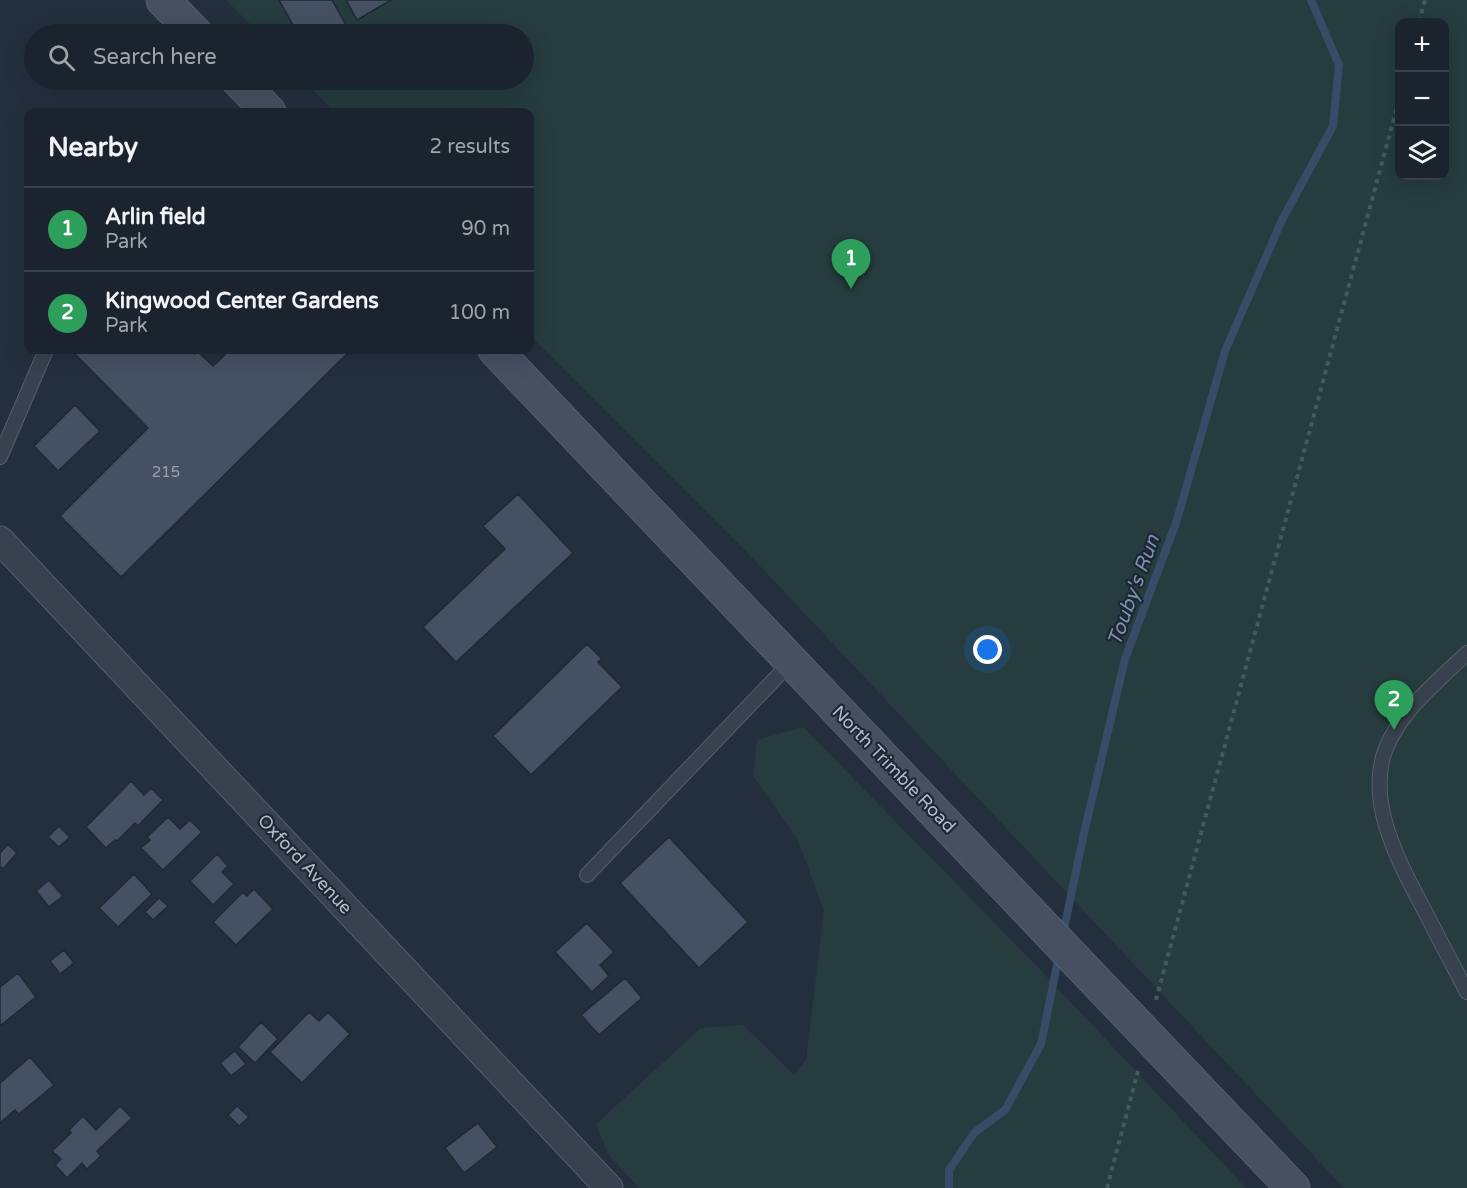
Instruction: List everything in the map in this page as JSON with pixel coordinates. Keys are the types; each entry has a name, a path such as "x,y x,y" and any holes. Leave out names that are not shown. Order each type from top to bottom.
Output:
{"main road":[{"path":"163,0 186,24"},
{"path":"248,90 265,108"},
{"name":"North Trimble Road","path":"499,354 1293,1188"}],"street":[{"name":"Oxford Avenue","path":"0,540 609,1188"}],"lane":[{"path":"0,456 44,354"},
{"path":"1467,653 1425,693 1392,735 1384,753 1380,774 1380,797 1391,841 1467,992"},
{"path":"587,875 792,661"}],"path":[{"path":"1420,18 1425,0"},
{"path":"1155,1004 1395,115"},
{"path":"1107,1188 1140,1061"}],"green space":[{"path":"226,0 1467,0 1467,1188 1344,1188 745,550 534,339 534,108 331,108 313,90 534,90 534,24 250,24"},
{"path":"803,727 1030,959 1246,1188 639,1188 608,1154 596,1124 701,1028 743,1025 794,1075 806,1060 824,911 798,840 753,776 757,740"}],"building":[{"path":"279,0 332,0 345,24 292,24"},
{"path":"346,0 391,0 357,20"},
{"path":"75,354 200,354 213,366 226,354 347,354 121,577 60,516 148,428"},
{"path":"75,405 100,431 58,471 34,446"},
{"path":"518,494 573,553 456,662 423,627 505,549 483,526"},
{"path":"587,644 602,659 598,662 622,687 531,775 493,736"},
{"path":"131,781 144,795 151,788 163,800 138,826 135,823 117,841 115,840 106,848 86,827"},
{"path":"168,817 180,829 190,820 202,832 163,870 141,848 150,840 147,837"},
{"path":"59,826 70,837 59,847 48,837"},
{"path":"669,837 748,922 699,968 620,883"},
{"path":"8,844 17,853 3,869 0,866 0,853"},
{"path":"217,854 228,866 222,872 234,884 213,905 190,881"},
{"path":"134,874 152,894 118,927 99,908"},
{"path":"49,880 63,896 49,907 36,891"},
{"path":"254,889 273,909 236,945 213,922 243,892 247,896"},
{"path":"159,898 168,906 153,920 145,912"},
{"path":"587,923 614,952 600,965 609,976 592,992 555,952"},
{"path":"64,950 74,963 60,974 50,961"},
{"path":"18,973 36,997 0,1026 0,987"},
{"path":"625,978 642,998 599,1035 581,1015"},
{"path":"309,1012 319,1021 328,1012 350,1034 302,1083 270,1052"},
{"path":"261,1022 278,1039 255,1063 238,1047"},
{"path":"235,1051 246,1064 231,1076 220,1063"},
{"path":"30,1057 54,1085 19,1114 15,1110 0,1123 0,1083"},
{"path":"120,1106 132,1118 97,1151 101,1156 87,1169 82,1163 67,1178 55,1165 61,1159 52,1151 71,1133 69,1130 83,1116 96,1130"},
{"path":"237,1106 249,1117 239,1126 228,1115"},
{"path":"478,1123 497,1147 464,1173 445,1148"}],"waterway":[{"name":"Touby's Run","path":"1063,934 1125,659 1177,520 1225,351 1282,220 1333,126 1339,65 1311,0"},
{"name":"Touby's Run","path":"949,1188 949,1170 974,1133 1005,1110 1041,1044 1059,955"}],"place":[{"name":"Arlin field","path":"851,289"},
{"name":"Kingwood Center Gardens","path":"1394,730"}]}
